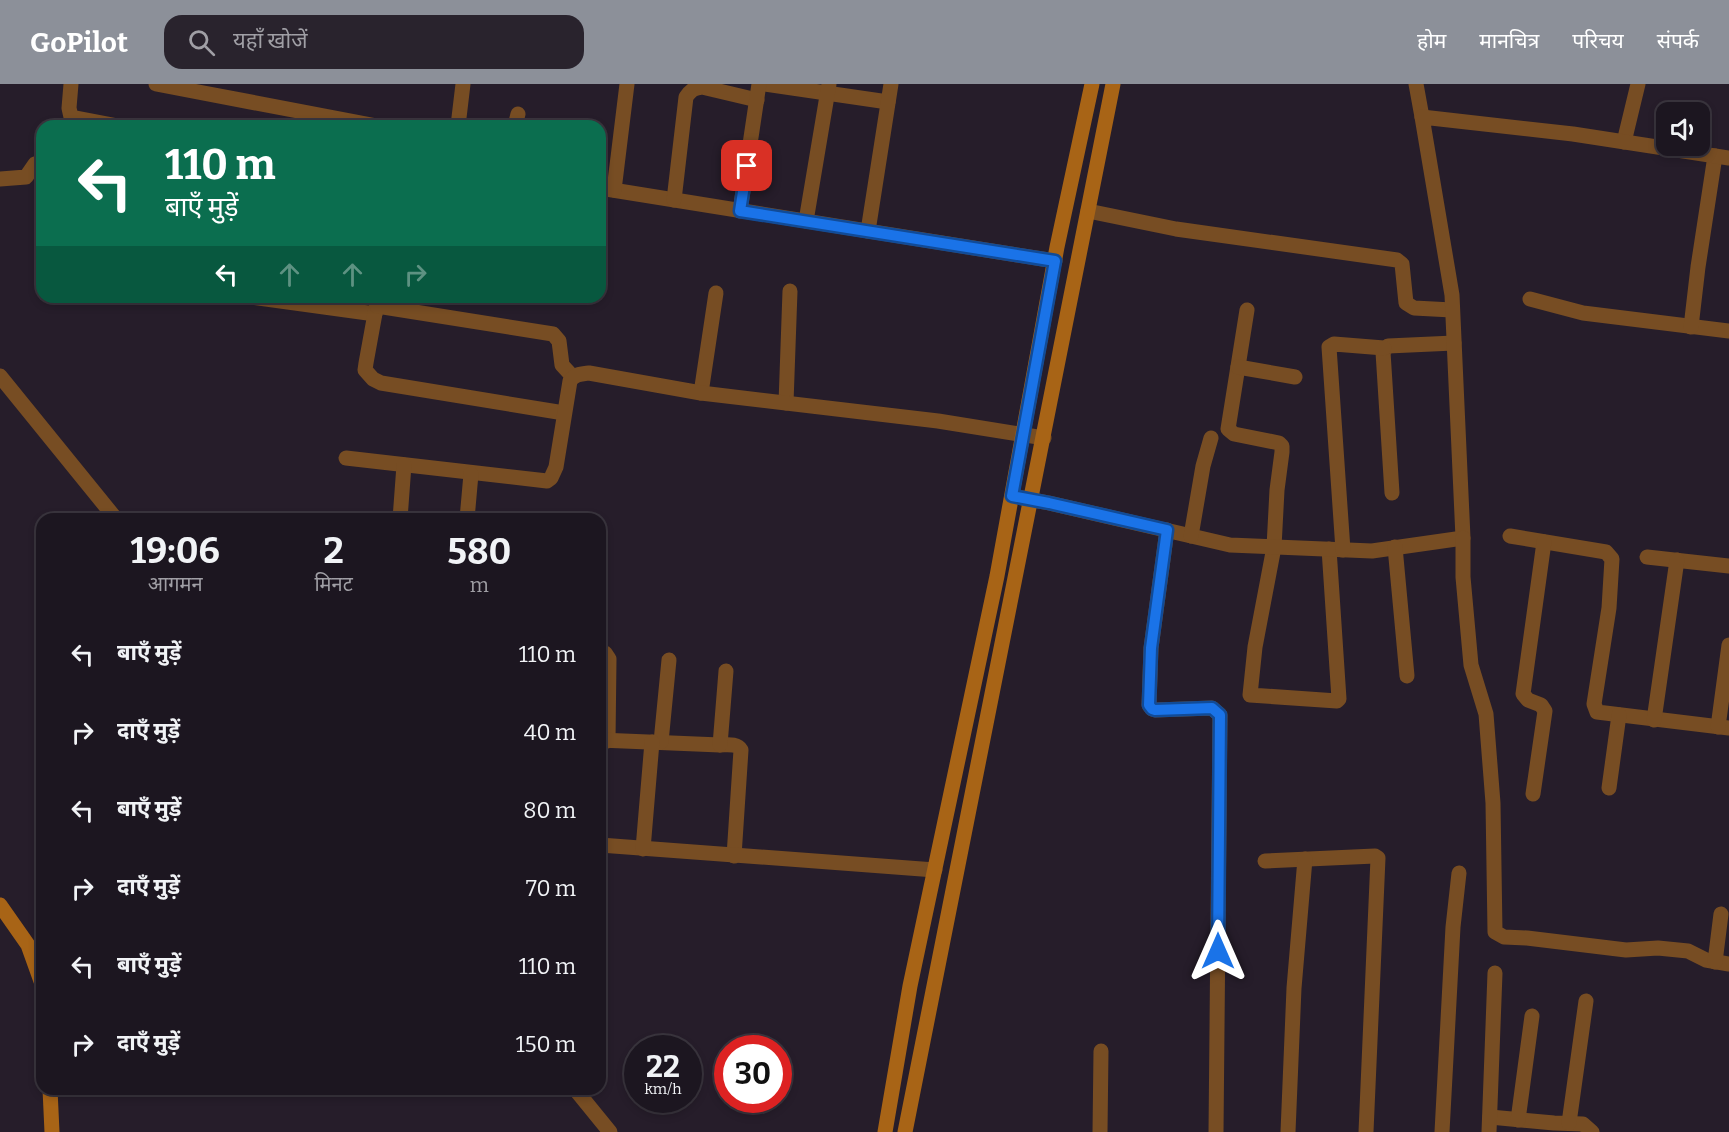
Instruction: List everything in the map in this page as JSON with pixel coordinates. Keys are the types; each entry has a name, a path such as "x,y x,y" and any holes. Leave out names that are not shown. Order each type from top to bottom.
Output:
{"main road":[{"path":"885,1132 922,932 998,576 1055,261 1092,84"},
{"path":"905,1132 1113,84"},
{"path":"2,911 28,945 36,967"},
{"path":"922,932 945,936"},
{"path":"50,1095 52,1132"}],"street":[{"path":"71,84 69,108 71,117 87,120"},
{"path":"156,84 345,120"},
{"path":"459,120 464,84"},
{"path":"627,84 607,189 1055,261"},
{"path":"740,211 759,84"},
{"path":"765,84 828,89 888,102"},
{"path":"868,231 891,84"},
{"path":"1416,84 1452,296 1464,538 1463,577 1471,665 1486,714 1493,813 1496,932 1504,937 1626,950 1658,948 1688,951 1722,963 1722,914"},
{"path":"1624,142 1638,84"},
{"path":"674,200 686,97 690,92 702,87 757,100"},
{"path":"806,221 828,89"},
{"path":"1422,117 1624,142 1722,157 1698,267 1691,327"},
{"path":"0,179 26,177 36,164"},
{"path":"1088,211 1176,229 1397,260 1402,264 1408,306 1452,310"},
{"path":"786,403 790,291"},
{"path":"702,393 716,293"},
{"path":"1530,300 1569,311 1729,331"},
{"path":"335,303 377,306 554,334 559,341 562,365 573,377"},
{"path":"377,306 365,370 373,379 381,383 564,413"},
{"path":"1247,310 1228,429 1230,432 1279,443 1282,446 1274,547 1248,693 1251,695 1337,701 1339,699 1329,347 1334,344 1384,348 1454,343"},
{"path":"1384,348 1392,494"},
{"path":"1238,367 1295,377"},
{"path":"346,458 546,481 551,478 556,467 569,385 573,377 589,373 702,393 938,421 1044,438"},
{"path":"0,376 111,513"},
{"path":"1191,536 1210,438"},
{"path":"400,513 404,465"},
{"path":"468,513 471,474"},
{"path":"1012,496 1230,545 1372,551 1464,538"},
{"path":"1167,530 1151,648 1149,705 1155,710 1212,708 1220,715 1216,1132"},
{"path":"1510,536 1606,552 1612,559 1609,608 1594,704 1597,712 1724,727 1729,645"},
{"path":"1533,794 1545,711 1542,705 1528,700 1523,694 1544,542"},
{"path":"1395,547 1407,676"},
{"path":"1647,557 1729,566"},
{"path":"1654,720 1677,560"},
{"path":"606,654 609,659 606,708"},
{"path":"644,849 656,742 669,660"},
{"path":"720,745 726,671"},
{"path":"1609,788 1619,716"},
{"path":"606,740 736,746 741,750 734,856"},
{"path":"606,846 935,870"},
{"path":"1265,861 1375,856 1379,860 1366,1132"},
{"path":"1288,1132 1294,988 1305,860"},
{"path":"1442,1132 1453,927 1459,873"},
{"path":"1495,973 1489,1125 1518,1120 1583,1124 1592,1132"},
{"path":"1569,1124 1586,1001"},
{"path":"1518,1120 1532,1016"},
{"path":"1100,1132 1101,1051"},
{"path":"580,1095 610,1132"}],"route":[{"path":"747,166 740,211 1055,261 1012,496 1167,530 1151,648 1149,705 1155,710 1212,708 1220,715 1218,951"}]}
